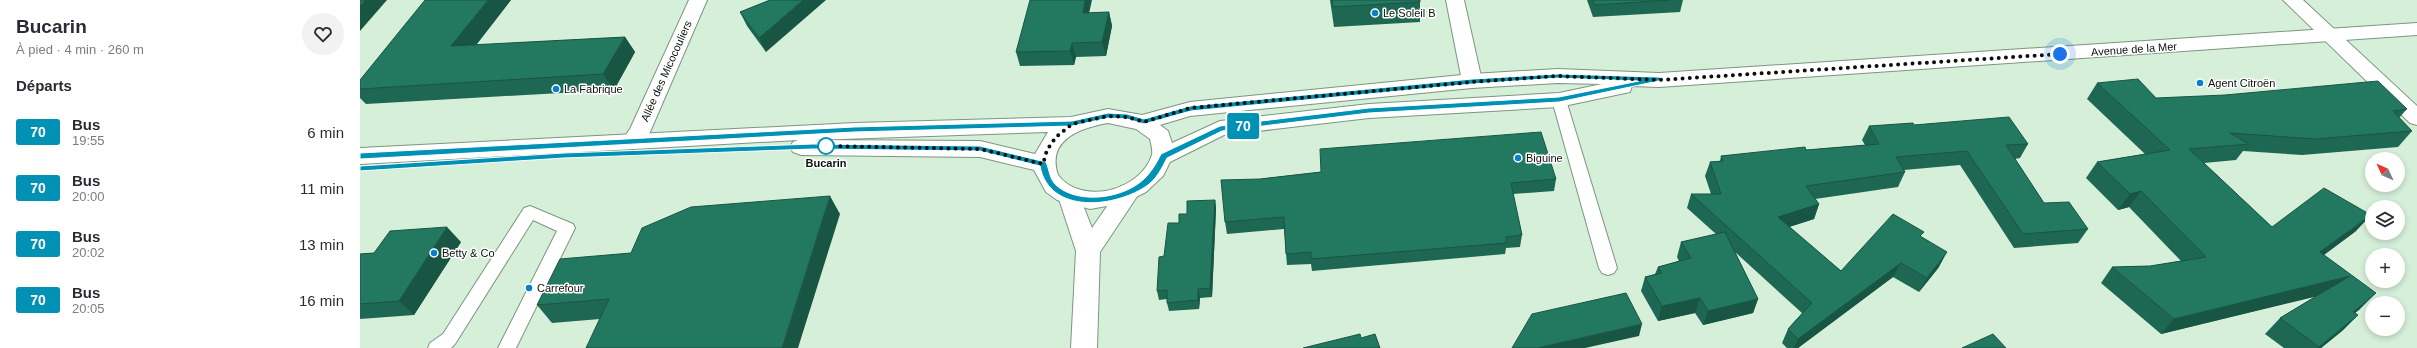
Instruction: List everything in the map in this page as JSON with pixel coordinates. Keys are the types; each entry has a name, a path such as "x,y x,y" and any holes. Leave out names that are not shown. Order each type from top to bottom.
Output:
{"main road":[{"name":"Allée des Micocouliers","path":"633,140 639,132 698,0"},
{"path":"1455,0 1472,82"},
{"path":"2292,0 2417,118"},
{"name":"Avenue de la Mer","path":"1144,122 1190,108 1472,82 1558,76 1659,80 2417,29"},
{"name":"Avenue de la Mer","path":"1164,156 1220,128 1369,111 1559,100 1659,80"},
{"path":"360,156 633,140 854,130 1072,124 1108,116 1127,117 1144,122 1156,130 1163,142 1164,156 1154,174 1145,183 1129,192 1109,199 1089,200 1069,196 1055,189 1046,178 1043,164 1047,150 1056,137 1072,124"},
{"path":"360,169 564,156 826,146 980,149 1043,164"},
{"path":"1088,251 1129,192"},
{"path":"1069,196 1088,251 1084,348"}],"lane":[{"path":"1559,100 1608,268"},
{"path":"438,348 449,339 530,212 567,228 507,348"}],"building":[{"path":"360,0 365,0 360,6"},
{"path":"425,0 488,0 451,46 625,37 603,74 360,89 360,80"},
{"path":"770,0 803,0 759,38 740,12"},
{"path":"1030,0 1085,0 1083,13 1109,12 1102,42 1072,43 1070,51 1016,52"},
{"path":"1332,0 1420,0 1420,2 1333,7"},
{"path":"1593,0 1670,0 1595,5"},
{"path":"2138,79 2156,98 2225,95 2378,81 2407,109 2393,111 2412,131 2315,139 2230,133 2249,144 2189,149 2272,227 2324,188 2365,212 2365,219 2320,252 2365,285 2365,288 2369,288 2376,293 2372,296 2365,296 2365,302 2353,312 2358,315 2319,347 2280,318 2350,276 2174,319 2112,267 2150,266 2206,257 2141,191 2130,194 2097,162 2170,150 2097,83"},
{"path":"2009,117 2028,144 2006,145 2044,203 2069,202 2088,229 2023,234 1967,151 1896,157 1905,172 1806,186 1819,204 1778,217 1841,271 1893,214 1924,232 1920,236 1947,252 1927,278 1901,263 1798,339 1788,329 1812,303 1691,194 1721,194 1710,162 1723,161 1721,156 1805,147 1806,150 1879,144 1869,126 1913,123 1914,125"},
{"path":"1541,132 1556,179 1511,183 1522,235 1506,237 1506,243 1311,259 1311,252 1286,254 1284,217 1225,222 1221,180 1260,179 1321,172 1320,149"},
{"path":"830,196 782,348 586,348 609,299 537,305 560,259 631,253 642,228 691,207"},
{"path":"1215,200 1210,288 1198,289 1198,300 1167,303 1167,290 1157,291 1159,257 1164,256 1168,223 1179,223 1179,214 1187,214 1187,201"},
{"path":"447,227 399,301 360,304 360,254 374,253 390,231"},
{"path":"1725,232 1758,299 1708,311 1700,298 1662,306 1645,277 1662,273 1658,267 1691,258 1681,242"},
{"path":"1626,293 1642,324 1537,348 1512,348 1532,314"},
{"path":"1360,334 1361,338 1375,334 1380,348 1303,348"},
{"path":"1993,334 2006,348 1962,348"}],"bus line":[{"name":"70","path":"360,156 617,141 854,130 1072,124 1108,116 1127,117 1144,122 1190,108 1472,82 1558,76 1659,80 1559,100 1369,111 1220,128 1164,156 1158,170 1145,183 1129,192 1109,199 1089,200 1069,196 1055,189 1046,178 1043,164 980,149 826,146 564,156 360,169"}],"place":[{"name":"Le Soleil B","path":"1375,13"},
{"name":"Agent Citroën","path":"2200,83"},
{"name":"La Fabrique","path":"556,89"},
{"name":"Bucarin","path":"826,146"},
{"name":"Biguine","path":"1518,158"},
{"name":"Betty & Co","path":"434,253"},
{"name":"Carrefour","path":"529,288"}],"route":[{"path":"826,146 980,149 1043,164 1047,150 1056,137 1072,124 1108,116 1127,117 1144,122 1190,108 1472,82 1558,76 1659,80 2060,54"}]}
